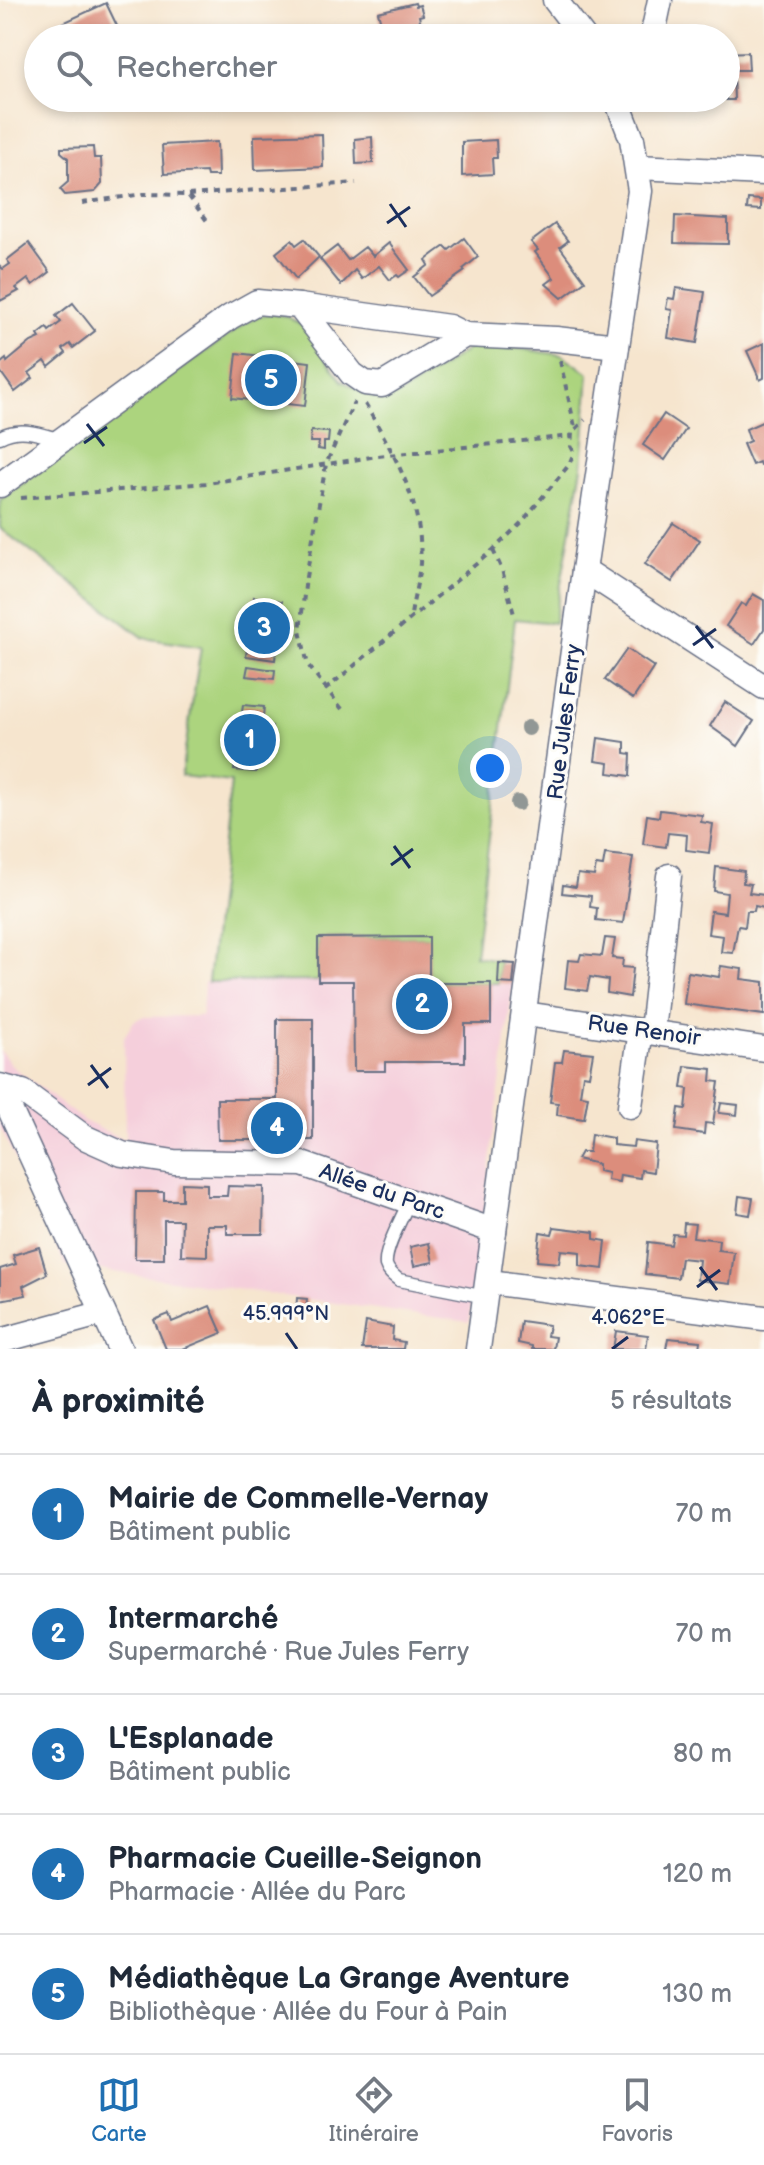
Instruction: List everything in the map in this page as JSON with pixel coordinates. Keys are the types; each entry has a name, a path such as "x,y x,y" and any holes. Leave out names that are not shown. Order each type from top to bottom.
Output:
{"street":[{"path":"555,0 573,24"},
{"path":"655,24 660,0"},
{"name":"Rue Jules Ferry","path":"478,1349 584,570 640,191 632,139 621,112"},
{"path":"637,167 764,173"},
{"path":"7,492 61,440 230,317 257,302 449,327 465,335 556,339 617,346"},
{"path":"299,306 352,374 365,383 382,385 465,335"},
{"path":"584,570 764,687"},
{"path":"630,1106 647,1030 669,876"},
{"name":"Rue Renoir","path":"525,1014 764,1049"},
{"path":"0,1087 120,1349"},
{"name":"Allée du Parc","path":"0,1087 23,1092 84,1137 122,1154 174,1162 302,1164 494,1231"},
{"path":"488,1290 764,1318"},
{"path":"0,1341 103,1313"}],"lane":[{"path":"0,437 12,431 34,432 61,440"},
{"path":"409,1201 391,1243 386,1264 390,1274 399,1280 488,1290"}],"path":[{"path":"82,203 143,194 188,195 356,183"},
{"path":"188,195 207,221"},
{"path":"556,339 575,427"},
{"path":"342,709 308,665 300,631 326,464 359,393 394,454 412,497 420,569 410,617"},
{"path":"325,690 521,523 569,465 574,452 571,436 575,427 587,419 590,407 609,409"},
{"path":"7,492 208,483 394,454 571,436"},
{"path":"493,550 502,570 515,618"}],"shaded area":[{"path":"429,937 429,983 513,984 469,1322 65,1265 0,1127 0,1050 12,1066 84,1121 125,1140 124,1037 134,1021 142,1017 202,1016 204,982 318,981 318,938"}],"green space":[{"path":"272,314 286,316 302,325 342,381 378,399 399,395 475,345 488,344 562,355 589,373 582,467 554,623 515,619 475,956 499,960 498,983 429,983 428,937 318,938 318,981 208,982 231,782 181,776 201,647 144,638 0,528 0,500 247,322"}],"building":[{"path":"106,3 116,24 61,24"},
{"path":"415,3 416,6 420,5 423,15 419,16 421,24 381,24 378,12"},
{"path":"740,52 748,52 749,70 740,70"},
{"path":"322,134 323,167 255,170 254,136"},
{"path":"372,137 373,163 356,164 355,139"},
{"path":"496,140 497,158 492,158 493,174 462,176 462,142"},
{"path":"217,142 218,176 207,176 206,172 164,174 162,145"},
{"path":"93,147 94,158 101,158 102,184 95,192 65,195 60,189 68,182 68,158 61,148"},
{"path":"748,199 761,200 761,210 747,209"},
{"path":"675,216 728,219 728,244 674,243"},
{"path":"555,224 568,241 560,247 585,281 562,298 546,284 554,278 531,242"},
{"path":"464,238 478,257 463,269 465,271 429,296 414,277 429,265 426,260 445,246 449,250"},
{"path":"304,239 319,257 296,279 276,253 292,240 296,245"},
{"path":"29,243 50,272 33,285 28,279 16,288 19,291 0,301 0,266 3,269 10,264 7,260"},
{"path":"389,243 409,270 390,280 379,266 362,279 355,270 341,285 320,259 337,246 348,260 365,247 373,256"},
{"path":"676,288 705,292 697,343 668,338 672,310 666,309 668,298 674,299"},
{"path":"73,303 95,331 73,348 70,344 63,349 66,353 49,367 45,361 29,373 33,378 15,392 0,371 0,364 40,338 38,335 47,328 49,331 61,322 56,316"},
{"path":"764,343 764,378 760,380 747,351"},
{"path":"237,353 310,362 305,406 232,398"},
{"path":"664,414 686,429 665,460 643,445"},
{"path":"764,421 764,464 760,465 759,462 752,465 743,444 750,441 746,429"},
{"path":"311,431 329,432 324,450 318,449 319,442 310,442"},
{"path":"673,523 700,540 672,582 645,564"},
{"path":"753,594 764,600 764,629 754,644 726,626 741,603 746,606"},
{"path":"254,597 282,601 275,660 246,656"},
{"path":"627,649 654,667 633,699 605,680"},
{"path":"248,666 275,670 274,679 246,676"},
{"path":"725,702 754,721 738,746 710,726"},
{"path":"243,705 264,707 262,725 272,726 269,755 259,754 256,772 234,770"},
{"path":"598,738 625,742 625,753 631,754 630,776 608,773 609,763 595,761"},
{"path":"660,810 702,815 701,822 713,824 709,853 686,850 687,835 668,833 666,847 643,844 647,815 659,817"},
{"path":"605,854 633,857 623,923 596,920 597,908 590,907 591,896 562,893 563,885 576,887 578,874 594,876 596,865 603,866"},
{"path":"716,867 744,871 743,883 751,884 749,893 764,895 764,908 755,906 754,911 747,911 745,927 738,926 733,953 721,952 723,936 708,934 711,911 725,913 727,893 714,891"},
{"path":"429,937 429,983 491,983 491,1024 465,1024 465,1062 385,1062 385,1071 354,1071 353,981 318,981 318,938"},
{"path":"605,938 615,939 612,958 623,959 622,967 633,968 630,997 607,993 608,980 590,977 587,991 565,988 568,960 579,961 581,954 602,956"},
{"path":"499,963 515,964 513,984 498,983"},
{"path":"721,966 742,969 741,979 764,982 764,1015 684,1004 688,972 719,977"},
{"path":"277,1019 313,1019 313,1140 218,1140 217,1099 277,1099"},
{"path":"564,1050 593,1053 589,1076 583,1075 580,1095 588,1096 584,1119 557,1115 558,1103 550,1102 555,1062 562,1062"},
{"path":"685,1066 712,1069 711,1081 719,1082 713,1124 705,1123 704,1134 676,1130 679,1108 686,1109 688,1089 682,1088"},
{"path":"721,1103 738,1105 737,1115 719,1113"},
{"path":"591,1134 613,1138 613,1145 633,1147 634,1141 656,1144 653,1172 641,1170 640,1178 620,1175 619,1182 607,1180 608,1173 598,1171 598,1164 577,1159 581,1152 589,1152"},
{"path":"182,1183 207,1184 207,1196 227,1196 228,1186 264,1187 263,1234 227,1234 227,1225 207,1225 207,1256 181,1255 182,1220 164,1220 164,1259 135,1259 136,1192 164,1192 164,1200 182,1200"},
{"path":"739,1196 753,1198 750,1215 737,1213"},
{"path":"684,1223 695,1224 693,1237 719,1240 718,1250 734,1252 730,1284 697,1280 699,1260 681,1258 678,1278 645,1274 648,1242 671,1245 673,1234 683,1235"},
{"path":"554,1227 594,1232 594,1239 606,1241 603,1269 580,1266 580,1252 572,1251 561,1250 559,1263 537,1261 540,1232 552,1234"},
{"path":"429,1243 433,1262 414,1266 410,1247"},
{"path":"39,1247 47,1274 23,1286 26,1295 0,1300 0,1269 16,1264 13,1255"},
{"path":"297,1298 307,1299 306,1313 296,1312"},
{"path":"210,1306 222,1333 183,1349 166,1349 154,1320 169,1314 172,1322"},
{"path":"521,1321 549,1325 547,1336 555,1337 553,1349 532,1349 532,1346 518,1343"},
{"path":"366,1322 393,1327 392,1340 404,1342 403,1349 362,1349"},
{"path":"616,1331 648,1335 646,1349 613,1349"},
{"path":"668,1338 700,1341 699,1349 666,1349"}],"place":[{"name":"Médiathèque La Grange Aventure","path":"271,380"},
{"name":"L'Esplanade","path":"264,628"},
{"name":"Mairie de Commelle-Vernay","path":"250,740"},
{"name":"Intermarché","path":"422,1004"},
{"name":"Pharmacie Cueille-Seignon","path":"277,1128"}]}
